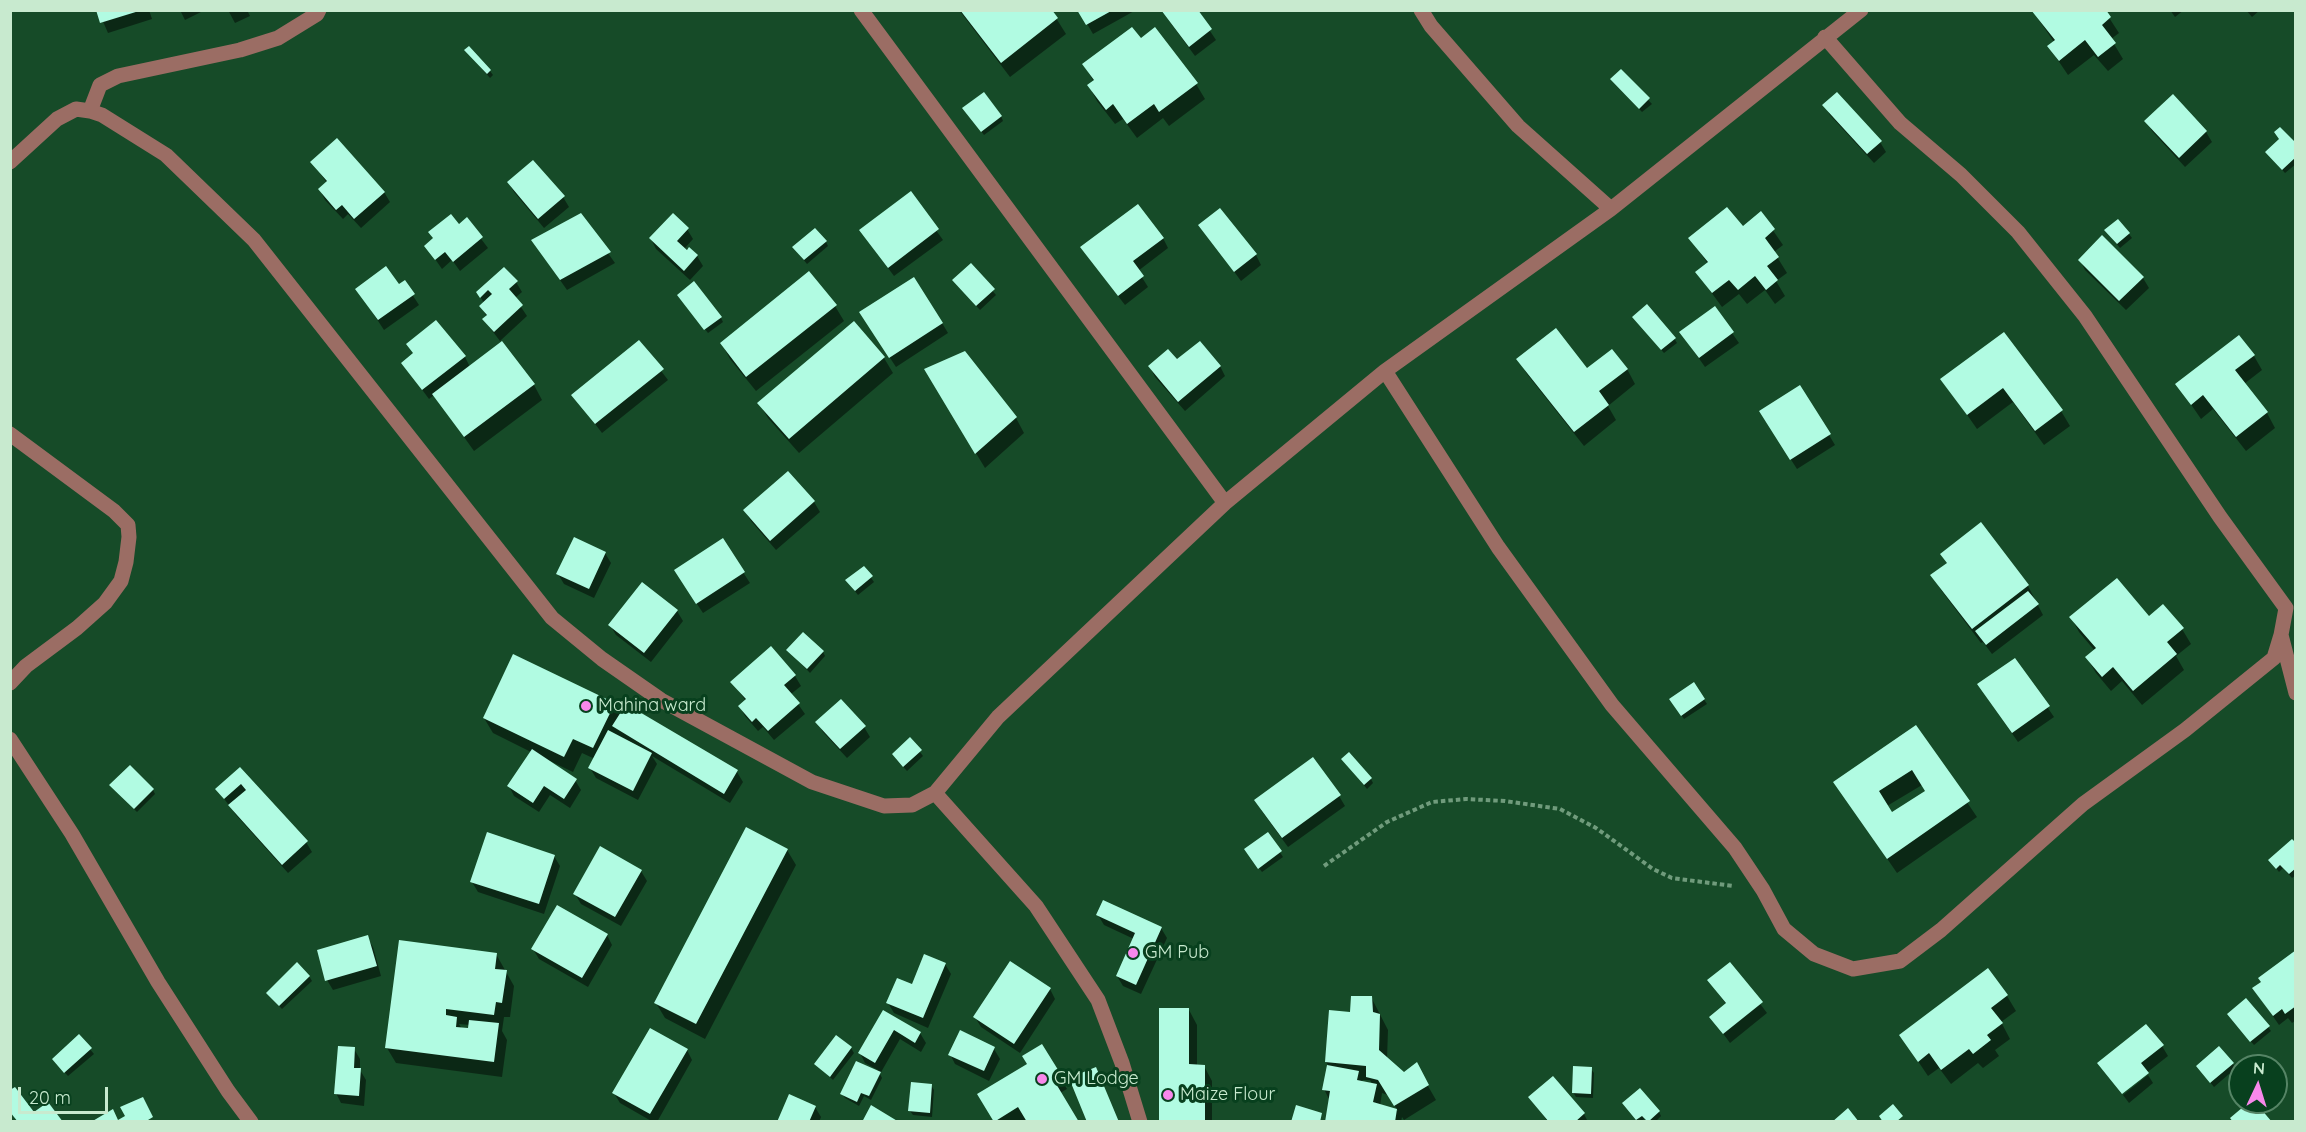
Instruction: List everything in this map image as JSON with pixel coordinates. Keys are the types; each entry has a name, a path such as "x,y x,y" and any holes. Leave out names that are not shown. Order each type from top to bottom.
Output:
{"street":[{"path":"90,111 100,85 118,76 249,47 278,38 317,14 319,10"},
{"path":"861,10 1225,503"},
{"path":"1421,10 1431,26 1518,126 1611,208"},
{"path":"10,162 57,119 76,109 102,115 166,155 254,240 552,618 602,659 661,700 812,782 884,806 912,804 935,793 998,717 1225,503 1385,371 1611,208 1861,10"},
{"path":"1385,371 1498,547 1612,705 1735,848 1763,890 1784,929 1814,954 1853,969 1900,961 1941,930 2083,804 2185,730 2274,658 2291,606 2220,516 2085,316 2018,232 1961,175 1900,123 1825,37"},
{"path":"10,434 114,511 128,525 129,530 126,562 121,581 105,603 77,628 26,666 10,683"},
{"path":"2281,635 2295,693"},
{"path":"10,739 72,834 158,982 228,1091 251,1122"},
{"path":"935,793 1036,906 1098,1000 1122,1063 1140,1122"}],"path":[{"path":"1324,866 1387,822 1432,802 1466,799 1504,801 1560,808 1596,828 1653,869 1672,878 1763,890"}],"building":[{"path":"96,10 139,10 139,11 100,23"},
{"path":"960,10 1052,10 1058,18 1001,63"},
{"path":"1077,10 1113,10 1086,25"},
{"path":"1161,10 1198,10 1212,29 1189,47"},
{"path":"2031,10 2106,10 2111,17 2102,25 2116,43 2098,57 2085,40 2059,61 2047,46 2055,40"},
{"path":"1132,27 1141,38 1155,27 1198,83 1159,112 1154,104 1127,124 1113,104 1106,110 1087,85 1094,80 1082,64"},
{"path":"469,46 491,70 487,74 464,50"},
{"path":"1621,69 1650,98 1639,109 1610,79"},
{"path":"984,92 1002,116 981,132 962,108"},
{"path":"1837,92 1882,141 1867,154 1822,105"},
{"path":"2173,94 2207,131 2179,158 2144,121"},
{"path":"2280,127 2296,143 2296,157 2282,170 2265,152 2279,139 2274,132"},
{"path":"337,138 385,192 354,219 342,205 336,210 318,189 327,181 310,162"},
{"path":"533,160 565,196 538,219 507,182"},
{"path":"911,191 939,229 888,268 859,230"},
{"path":"1138,204 1164,238 1133,261 1144,276 1118,296 1080,247"},
{"path":"1727,207 1743,226 1761,211 1775,229 1765,238 1779,257 1767,266 1778,280 1766,290 1755,276 1738,290 1729,280 1712,293 1695,272 1708,262 1688,238"},
{"path":"1220,208 1257,254 1234,272 1198,225"},
{"path":"581,213 611,252 560,280 531,240"},
{"path":"673,213 689,228 677,241 687,250 689,247 698,255 684,271 649,238"},
{"path":"451,214 459,224 467,217 483,237 453,262 445,252 435,260 424,246 433,238 428,232"},
{"path":"2118,219 2130,233 2117,244 2104,230"},
{"path":"815,228 827,241 804,260 792,247"},
{"path":"2102,235 2144,277 2119,301 2078,260"},
{"path":"971,263 995,289 976,306 952,280"},
{"path":"386,266 399,284 405,280 415,294 378,320 355,289"},
{"path":"504,267 518,281 509,289 523,305 494,332 482,319 487,315 479,306 492,294 488,290 480,298 476,292"},
{"path":"809,271 837,305 746,377 720,343"},
{"path":"914,277 943,323 889,358 859,312"},
{"path":"694,281 722,317 704,330 677,295"},
{"path":"1647,304 1676,338 1661,350 1632,317"},
{"path":"1715,306 1734,332 1699,358 1679,332"},
{"path":"436,320 466,356 422,390 401,363 413,353 406,344"},
{"path":"854,321 885,357 789,439 757,403"},
{"path":"1556,328 1587,368 1612,349 1628,369 1599,391 1609,405 1574,432 1516,359"},
{"path":"2004,332 2063,410 2035,431 2003,388 1967,415 1940,379"},
{"path":"2239,335 2255,355 2235,370 2268,412 2236,437 2203,395 2191,405 2175,384"},
{"path":"639,340 664,369 595,424 571,395"},
{"path":"502,341 535,384 464,437 432,394"},
{"path":"1200,341 1221,366 1178,402 1148,366 1168,349 1177,359"},
{"path":"965,351 1017,417 975,454 924,369"},
{"path":"1800,385 1831,434 1790,460 1759,411"},
{"path":"788,471 815,501 770,541 743,510"},
{"path":"1981,522 2029,585 1972,629 1930,575 1947,563 1940,554"},
{"path":"574,537 606,552 589,589 556,574"},
{"path":"723,538 745,572 696,604 674,570"},
{"path":"864,566 873,576 855,591 845,580"},
{"path":"2117,578 2149,616 2163,604 2184,628 2167,642 2177,654 2133,691 2113,667 2102,677 2085,657 2096,648 2069,617"},
{"path":"642,582 678,610 644,653 608,625"},
{"path":"2028,591 2039,604 1986,645 1975,631"},
{"path":"803,632 824,651 807,669 786,650"},
{"path":"771,646 796,675 784,685 800,703 768,731 756,718 752,722 738,706 746,699 730,682"},
{"path":"513,654 615,703 593,748 573,739 564,757 483,718"},
{"path":"2015,658 2050,706 2012,733 1977,684"},
{"path":"1694,682 1705,699 1681,716 1669,699"},
{"path":"841,699 866,726 840,749 815,722"},
{"path":"626,704 738,770 724,794 612,726"},
{"path":"1916,725 1970,801 1887,859 1833,782","holes":["1912,770 1925,791 1892,812 1879,791"]},
{"path":"608,730 652,753 633,791 588,768"},
{"path":"910,737 922,750 903,767 892,754"},
{"path":"532,749 577,779 564,799 544,786 533,803 507,786"},
{"path":"1349,752 1372,778 1364,785 1341,759"},
{"path":"1313,757 1341,795 1282,838 1254,800"},
{"path":"130,765 154,789 134,809 109,785"},
{"path":"240,767 308,841 282,865 228,805 246,790 241,784 224,799 215,789"},
{"path":"746,827 788,849 696,1024 654,1003"},
{"path":"487,832 555,855 539,904 470,882"},
{"path":"1268,832 1282,851 1258,869 1244,849"},
{"path":"2292,839 2296,843 2296,868 2289,874 2280,865 2276,869 2268,860"},
{"path":"600,846 642,870 615,917 573,894"},
{"path":"1103,900 1162,927 1136,985 1116,976 1135,933 1096,915"},
{"path":"557,905 608,934 582,978 531,949"},
{"path":"368,935 377,966 325,981 317,950"},
{"path":"399,940 497,953 495,969 507,970 502,1003 496,1002 494,1015 446,1009 446,1015 457,1017 456,1027 468,1028 469,1020 499,1023 494,1062 385,1048"},
{"path":"2296,950 2296,1006 2285,1014 2282,1009 2273,1016 2252,988 2261,982 2258,978"},
{"path":"924,954 946,963 923,1018 886,1003 897,978 912,984"},
{"path":"1010,961 1051,988 1014,1044 973,1017"},
{"path":"297,962 310,976 279,1006 266,993"},
{"path":"1730,962 1763,1002 1723,1034 1709,1017 1726,1003 1707,980"},
{"path":"1988,968 2008,995 1991,1008 2003,1023 1987,1035 1991,1040 1973,1054 1969,1049 1941,1070 1929,1053 1918,1062 1899,1035"},
{"path":"1351,996 1372,996 1373,1012 1380,1014 1379,1050 1404,1072 1417,1062 1429,1085 1394,1106 1378,1080 1366,1077 1366,1066 1325,1062 1329,1010 1350,1012"},
{"path":"2246,998 2270,1026 2250,1042 2227,1014"},
{"path":"1159,1008 1189,1008 1189,1064 1205,1065 1205,1122 1159,1122"},
{"path":"883,1010 921,1032 915,1043 894,1030 875,1063 858,1053"},
{"path":"2146,1024 2164,1045 2141,1063 2149,1073 2122,1094 2097,1063"},
{"path":"650,1028 688,1049 650,1114 612,1093"},
{"path":"960,1030 995,1047 984,1071 948,1055"},
{"path":"79,1034 92,1048 64,1073 52,1059"},
{"path":"836,1035 852,1047 830,1077 814,1064"},
{"path":"1042,1044 1060,1073 1052,1077 1079,1122 1027,1122 1018,1107 994,1122 977,1094 1027,1064 1022,1056"},
{"path":"338,1046 355,1047 354,1068 361,1068 359,1096 334,1094"},
{"path":"2219,1046 2228,1056 2228,1068 2210,1083 2196,1066"},
{"path":"856,1061 881,1072 869,1096 861,1093 857,1102 840,1094"},
{"path":"1327,1065 1359,1071 1357,1080 1377,1084 1373,1102 1397,1109 1395,1122 1325,1122 1330,1091 1322,1090"},
{"path":"1573,1066 1592,1067 1591,1094 1572,1093"},
{"path":"1096,1067 1119,1122 1087,1122 1069,1078"},
{"path":"1553,1076 1585,1113 1575,1122 1549,1122 1528,1097"},
{"path":"911,1082 932,1084 930,1113 908,1111"},
{"path":"15,1087 34,1112 48,1102 63,1122 18,1122 10,1112 10,1090"},
{"path":"1640,1088 1660,1111 1648,1122 1642,1116 1636,1120 1622,1103"},
{"path":"789,1094 816,1106 809,1122 777,1122"},
{"path":"143,1097 153,1117 148,1120 149,1122 91,1122 113,1109 118,1120 125,1116 120,1107"},
{"path":"1893,1104 1903,1116 1896,1122 1883,1122 1879,1116"},
{"path":"871,1105 899,1122 862,1122"},
{"path":"1296,1105 1322,1113 1320,1122 1291,1122"},
{"path":"1848,1108 1859,1122 1832,1122"},
{"path":"2235,1114 2265,1114 2272,1122 2233,1122 2230,1118"}],"place":[{"name":"Mahina ward","path":"586,706"},
{"name":"GM Pub","path":"1133,953"},
{"name":"GM Lodge","path":"1042,1079"},
{"name":"Maize Flour","path":"1168,1095"}]}
